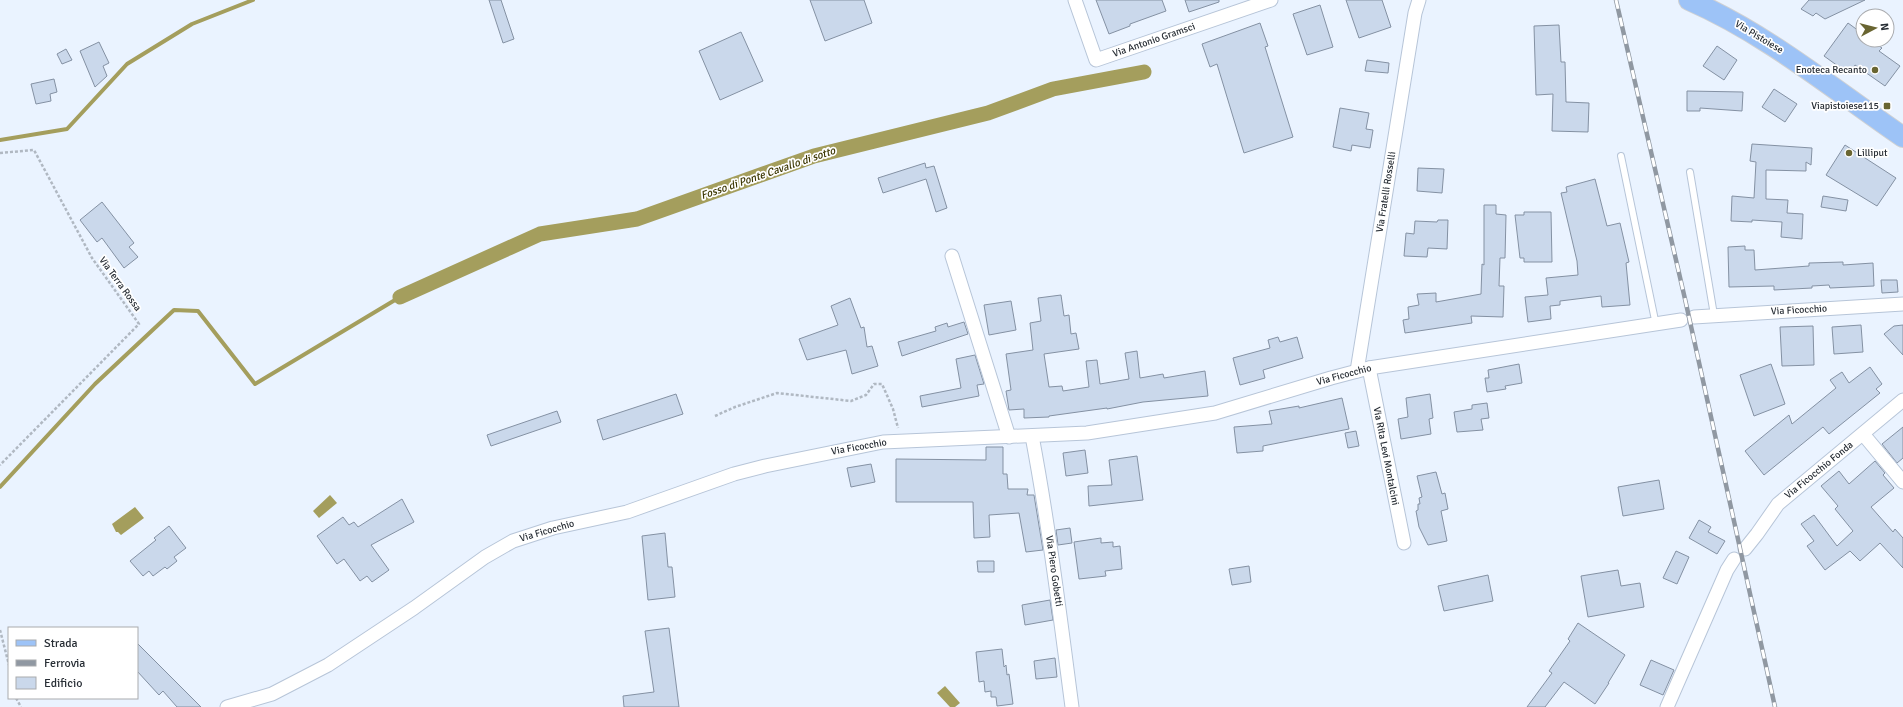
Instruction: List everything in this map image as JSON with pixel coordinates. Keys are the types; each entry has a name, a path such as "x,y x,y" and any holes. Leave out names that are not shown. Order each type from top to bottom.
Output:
{"main road":[{"name":"Via Pistoiese","path":"1690,0 1718,13 1783,52 1903,137"}],"street":[{"name":"Via Antonio Gramsci","path":"1075,0 1096,60 1271,0"},
{"name":"Via Fratelli Rosselli","path":"1363,369 1415,6 1420,0"},
{"path":"952,256 1009,437"},
{"name":"Via Ficocchio","path":"1694,317 1903,304"},
{"name":"Via Ficocchio","path":"227,707 272,694 328,665 414,608 482,559 513,541 553,528 627,512 714,480 765,466 872,443 902,440 1087,433 1215,413 1363,369 1681,320"},
{"name":"Via Rita Levi Montalcini","path":"1363,369 1404,543"},
{"name":"Via Ficocchio Fonda","path":"1745,549 1778,504 1903,400"},
{"path":"1863,434 1903,482"},
{"name":"Via Piero Gobetti","path":"1032,436 1053,556 1072,707"},
{"path":"1667,707 1727,570 1734,559"}],"lane":[{"path":"1621,156 1656,324"},
{"path":"1690,172 1714,315"}],"path":[{"name":"Via Terra Rossa","path":"0,153 34,150 92,258 139,324 0,465"},
{"name":"Via Ficocchio","path":"715,416 735,407 777,393 851,401 866,395 874,384 882,384 893,409 902,440"},
{"path":"0,630 8,661"}],"shaded area":[{"path":"330,495 337,503 319,518 313,511"},
{"path":"135,507 144,518 121,535 116,532 112,524"},
{"path":"945,686 960,703 955,707 950,707 937,693"}],"building":[{"path":"489,0 501,0 514,39 503,43"},
{"path":"810,0 864,0 872,23 825,41"},
{"path":"1096,0 1162,0 1166,11 1130,24 1130,26 1109,34"},
{"path":"1185,0 1219,0 1219,2 1189,12"},
{"path":"1346,0 1382,0 1391,27 1359,38"},
{"path":"1809,0 1865,0 1825,19 1816,13 1813,16 1801,9"},
{"path":"1320,5 1333,47 1307,55 1293,14"},
{"path":"1260,23 1268,46 1265,47 1293,137 1244,153 1217,64 1210,67 1202,44"},
{"path":"1848,23 1855,28 1855,48 1882,48 1879,51 1900,66 1885,86 1855,65 1849,74 1824,56"},
{"path":"1559,25 1561,62 1565,62 1566,102 1589,103 1588,132 1552,131 1553,94 1536,95 1534,26"},
{"path":"741,32 763,81 720,100 699,51"},
{"path":"99,42 109,63 103,66 107,76 95,87 80,51"},
{"path":"1717,46 1737,60 1724,80 1703,66"},
{"path":"66,49 72,60 62,64 57,54"},
{"path":"1367,60 1389,63 1388,73 1365,71"},
{"path":"54,79 57,92 50,94 51,101 36,104 31,84"},
{"path":"1774,89 1797,104 1785,122 1762,107"},
{"path":"1687,91 1743,92 1742,111 1700,108 1700,111 1687,111"},
{"path":"1340,108 1369,113 1366,129 1373,130 1370,148 1352,145 1351,151 1333,147"},
{"path":"1752,144 1812,148 1811,165 1806,162 1806,171 1766,170 1766,199 1788,200 1787,213 1803,214 1802,239 1781,237 1782,222 1752,220 1752,222 1731,221 1732,196 1754,198 1756,162 1750,161"},
{"path":"1845,145 1896,178 1877,206 1826,175"},
{"path":"925,163 926,168 934,166 947,208 936,212 926,179 883,193 878,178"},
{"path":"1418,168 1444,169 1442,193 1417,191"},
{"path":"1595,179 1607,226 1620,223 1629,262 1626,263 1630,305 1602,307 1601,296 1560,301 1560,305 1550,306 1551,319 1528,322 1525,297 1548,295 1546,278 1578,275 1577,261 1561,193 1567,192 1566,187"},
{"path":"1823,196 1848,200 1846,211 1821,207"},
{"path":"102,202 134,243 129,247 138,257 124,268 102,238 97,242 80,220"},
{"path":"1484,205 1496,205 1496,214 1506,215 1505,258 1500,258 1499,286 1504,286 1503,317 1471,316 1472,323 1405,333 1403,320 1409,319 1408,307 1419,305 1417,294 1436,293 1436,302 1481,294 1482,264 1484,265"},
{"path":"1524,212 1551,212 1552,262 1524,262 1524,258 1520,258 1515,215 1524,215"},
{"path":"1438,220 1448,220 1447,249 1428,248 1427,257 1404,256 1406,233 1414,234 1415,221 1437,222"},
{"path":"1745,246 1745,250 1754,250 1755,270 1809,266 1809,263 1843,262 1843,265 1873,263 1874,286 1830,288 1829,285 1812,286 1812,288 1774,290 1774,286 1729,287 1728,247"},
{"path":"1881,280 1897,280 1898,292 1882,293"},
{"path":"1061,295 1064,316 1069,315 1071,334 1076,333 1079,349 1044,354 1049,387 1062,386 1063,391 1089,387 1086,361 1097,360 1100,384 1129,379 1125,353 1137,351 1140,378 1163,374 1164,378 1205,371 1208,396 1143,402 1107,409 1049,417 1024,418 1024,409 1009,410 1006,391 1011,390 1006,354 1033,350 1030,323 1041,321 1038,298"},
{"path":"850,298 861,328 864,327 867,347 872,346 878,366 852,374 846,350 807,360 799,339 838,325 831,306"},
{"path":"1011,301 1016,330 989,335 984,305"},
{"path":"964,322 968,334 902,356 898,342 936,331 935,327 947,323 948,327"},
{"path":"1861,325 1863,352 1834,354 1832,327"},
{"path":"1903,325 1903,355 1884,334 1894,326"},
{"path":"1813,326 1814,365 1782,366 1780,327"},
{"path":"1278,337 1280,342 1297,337 1303,358 1263,370 1265,378 1240,385 1233,358 1270,348 1268,340"},
{"path":"975,355 984,384 977,385 979,396 922,407 920,396 961,388 956,359"},
{"path":"1519,364 1522,383 1505,386 1506,389 1487,392 1485,378 1489,378 1488,370"},
{"path":"1771,364 1785,404 1754,416 1740,375"},
{"path":"1870,367 1882,384 1876,389 1880,393 1829,434 1823,427 1764,475 1745,451 1789,415 1792,424 1836,388 1830,380 1842,372 1849,383"},
{"path":"676,394 683,414 603,440 597,420"},
{"path":"1430,394 1433,418 1429,419 1431,434 1401,439 1398,419 1408,417 1406,398"},
{"path":"1342,398 1349,429 1263,446 1263,451 1237,453 1234,427 1272,424 1269,411 1299,406 1299,408"},
{"path":"1487,403 1489,418 1481,419 1483,430 1457,432 1454,412 1472,409 1472,405"},
{"path":"557,411 561,422 491,446 487,435"},
{"path":"1903,427 1903,458 1897,463 1882,444"},
{"path":"1356,431 1359,446 1348,448 1345,433"},
{"path":"986,447 1003,447 1003,474 1007,474 1008,489 1028,489 1027,495 1034,495 1043,550 1026,552 1019,513 989,515 990,537 974,538 973,502 896,502 896,459 986,460"},
{"path":"1085,450 1088,473 1066,476 1063,453"},
{"path":"1137,456 1143,500 1089,506 1088,486 1112,485 1109,460"},
{"path":"1875,461 1885,473 1883,475 1894,488 1871,507 1893,532 1895,529 1903,538 1903,568 1880,543 1860,561 1850,551 1825,570 1807,546 1814,541 1801,524 1814,515 1837,546 1853,531 1835,509 1838,506 1821,486 1839,471 1849,484"},
{"path":"871,464 875,482 851,487 847,468"},
{"path":"1436,472 1442,494 1445,493 1448,509 1441,511 1447,541 1428,545 1419,527 1416,511 1418,510 1418,504 1420,504 1419,498 1422,497 1417,476"},
{"path":"1659,480 1664,509 1623,516 1618,487"},
{"path":"402,499 414,522 371,545 389,570 372,582 367,576 360,581 344,559 337,564 317,536 343,517 349,525 354,522 358,527"},
{"path":"1699,520 1711,527 1708,532 1725,541 1717,554 1689,538"},
{"path":"169,526 186,548 174,557 177,561 167,569 165,567 153,576 149,571 143,576 130,561 156,540 154,538"},
{"path":"1070,528 1072,543 1058,545 1056,530"},
{"path":"665,533 668,567 672,567 675,597 648,600 642,536"},
{"path":"1101,538 1101,543 1113,542 1113,547 1120,546 1122,569 1105,571 1106,576 1079,579 1074,542"},
{"path":"1676,551 1689,557 1677,584 1663,578"},
{"path":"977,561 994,561 994,572 978,572"},
{"path":"1249,566 1251,582 1232,585 1229,569"},
{"path":"1618,570 1621,586 1640,583 1644,607 1588,617 1581,576"},
{"path":"1488,575 1493,601 1444,611 1438,586"},
{"path":"1050,600 1053,620 1025,625 1022,605"},
{"path":"1578,623 1625,655 1609,683 1595,704 1564,682 1545,707 1527,707 1552,673 1549,671 1570,641 1568,639"},
{"path":"669,628 679,707 624,707 623,696 654,692 645,631"},
{"path":"138,644 201,707 177,707 163,691 159,695 138,672"},
{"path":"1002,649 1004,667 1006,665 1007,675 1009,674 1013,704 997,706 996,697 991,697 991,691 985,692 984,681 979,682 976,652"},
{"path":"1055,658 1057,677 1036,679 1034,661"},
{"path":"1651,660 1674,670 1663,695 1640,685"}],"waterway":[{"path":"0,140 67,129 127,64 192,24 253,0"},
{"name":"Fosso di Ponte Cavallo di sotto","path":"400,297 540,234 637,219 814,156 988,113 1053,89 1144,72"},
{"path":"0,487 95,384 174,310 198,311 255,384 400,297"}],"railway":[{"path":"1616,0 1685,299 1775,707"}],"place":[{"name":"Enoteca Recanto","path":"1875,70"},
{"name":"Viapistoiese115","path":"1887,106"},
{"name":"Lilliput","path":"1849,153"}]}
